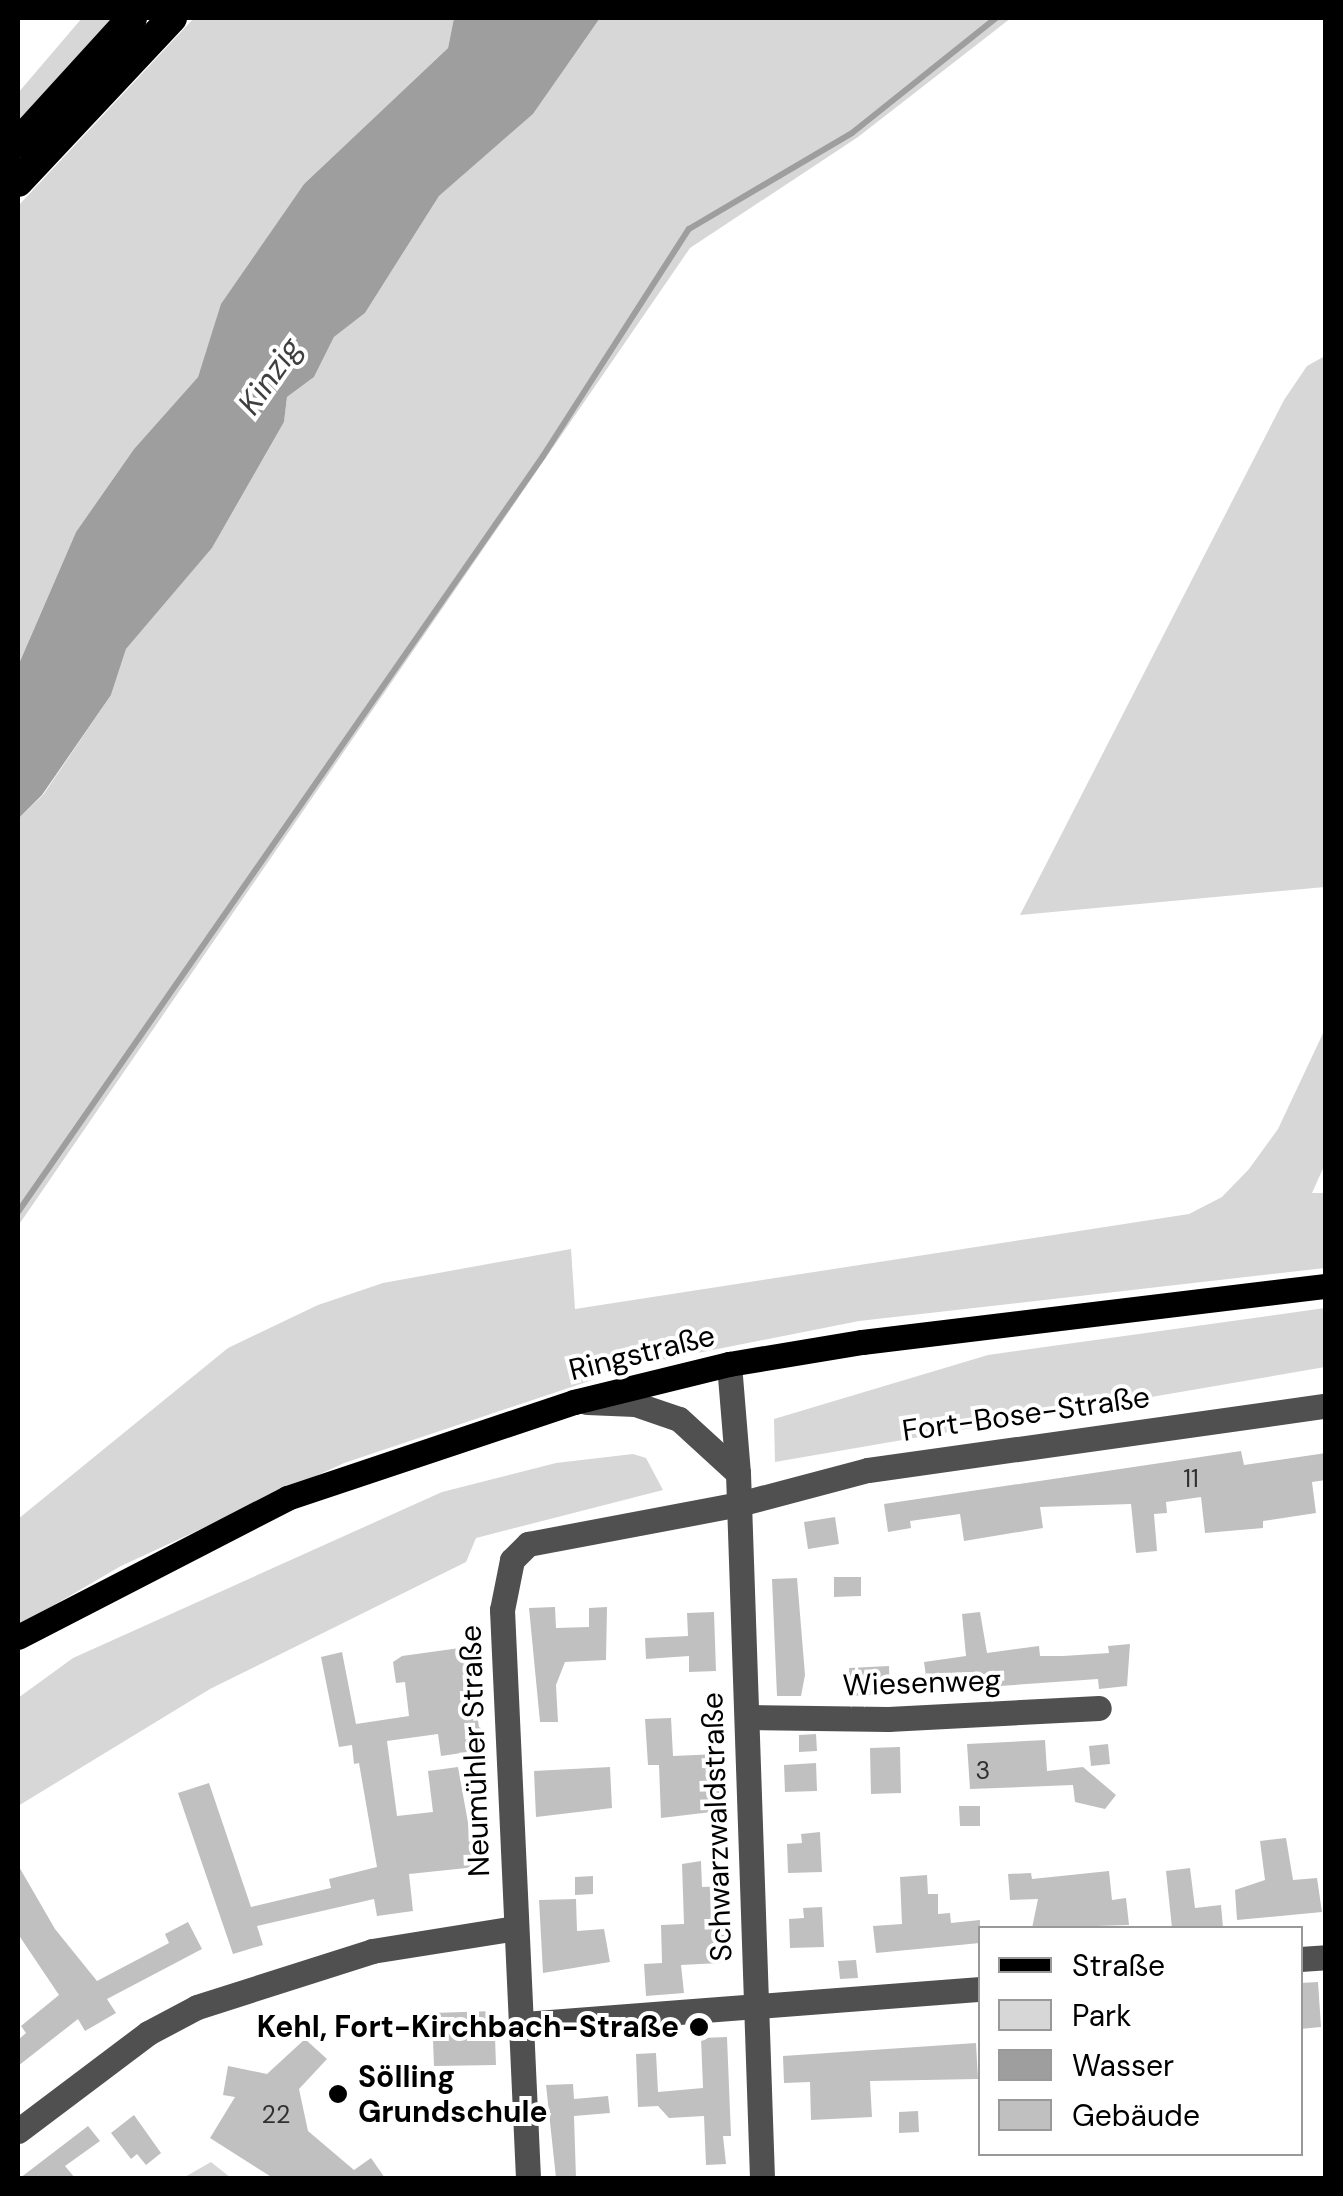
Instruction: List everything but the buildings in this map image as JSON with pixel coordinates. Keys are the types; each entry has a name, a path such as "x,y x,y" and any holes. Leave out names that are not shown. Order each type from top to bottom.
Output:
{"highway":[{"path":"18,143 132,18"},
{"path":"18,182 172,18"}],"main road":[{"name":"Ringstraße","path":"18,1636 287,1498 574,1402 728,1364 1326,1286"}],"street":[{"name":"Schwarzwaldstraße","path":"728,1364 738,1473 762,2178"},
{"path":"574,1402 634,1404 679,1419 738,1473"},
{"name":"Fort-Bose-Straße","path":"739,1504 868,1470 1326,1406"},
{"name":"Neumühler Straße","path":"528,2178 524,2024 515,1928 502,1610 512,1560 528,1544 739,1504"},
{"name":"Wiesenweg","path":"748,1717 888,1719 1099,1708"},
{"path":"18,2131 148,2033 197,2007 372,1951 515,1928"},
{"path":"524,2024 755,2009 978,1988"}],"green space":[{"path":"82,18 119,18 18,125 18,93"},
{"path":"194,18 454,18 448,48 304,184 222,304 198,377 134,449 76,532 18,666 18,206"},
{"path":"600,18 1011,18 858,137 690,248 18,1226 18,819 43,795 111,695 126,649 212,548 284,422 287,397 314,377 334,337 365,313 439,196 533,114"},
{"path":"1325,356 1325,887 1020,915 1284,400 1307,366"},
{"path":"1325,1029 1325,1164 1312,1193 1325,1193 1325,1268 859,1321 637,1365 344,1463 121,1566 18,1626 18,1519 228,1348 318,1305 383,1283 571,1249 575,1309 1189,1214 1222,1197 1249,1169 1278,1129"},
{"path":"1325,1308 1325,1367 775,1462 774,1419 988,1355"},
{"path":"633,1454 646,1458 663,1490 476,1538 466,1562 210,1689 18,1806 18,1698 73,1658 442,1492 556,1463"},
{"path":"211,2162 231,2178 183,2178"}],"water":[{"name":"Kinzig","path":"454,18 600,18 533,114 439,196 365,313 334,337 314,377 287,397 284,422 212,548 126,649 111,695 42,795 18,819 18,666 76,532 134,449 198,377 221,304 304,184 448,48"}],"waterway":[{"path":"18,1212 543,456 689,229 852,133 996,18"}],"place":[{"name":"Kehl, Fort-Kirchbach-Straße","path":"699,2027"},
{"name":"Sölling Grundschule","path":"338,2094"}]}
